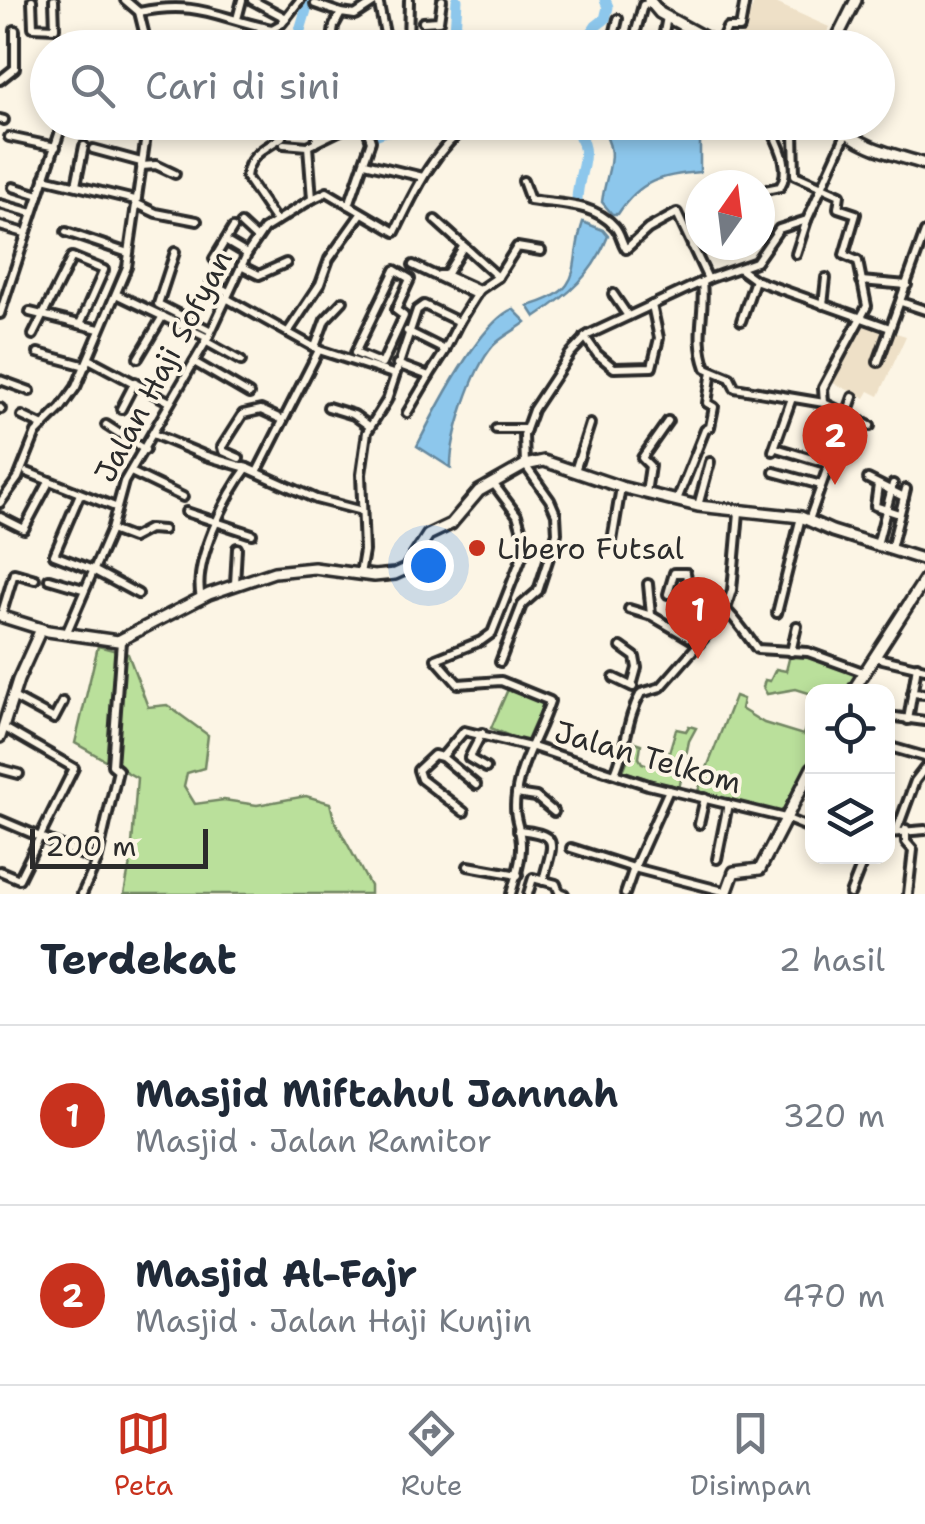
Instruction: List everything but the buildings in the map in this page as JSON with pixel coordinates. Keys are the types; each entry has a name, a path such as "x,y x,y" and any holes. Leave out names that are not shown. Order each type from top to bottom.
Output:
{"main road":[{"path":"841,30 856,0"},
{"path":"649,2 691,30"},
{"path":"862,140 925,164"},
{"path":"1,616 66,634 121,640 200,598 286,570 322,568 385,576 402,572 428,534 452,524 479,491 526,465 550,462 622,487 698,506 805,519 925,560"},
{"path":"856,684 923,586"},
{"path":"1,732 6,702 41,628"},
{"path":"727,893 734,872 758,870 809,774"}],"street":[{"path":"32,0 33,26 55,28 54,0"},
{"path":"125,0 138,12 143,30"},
{"path":"238,19 242,0"},
{"path":"252,0 286,18"},
{"path":"138,12 191,4 276,28 300,0"},
{"path":"359,0 364,8"},
{"path":"315,4 355,15 378,0 384,30"},
{"path":"408,30 409,0"},
{"path":"423,22 439,21 441,0"},
{"path":"727,30 740,28 745,0"},
{"path":"636,30 643,5 649,2"},
{"path":"333,30 341,13"},
{"path":"664,30 667,17"},
{"path":"615,30 618,19"},
{"path":"0,80 15,70 15,30"},
{"path":"10,137 56,147"},
{"path":"0,314 58,140"},
{"path":"0,503 18,478 41,425 62,408 118,295 126,273 145,140"},
{"path":"276,221 246,177 257,154 279,140"},
{"path":"314,140 311,199 328,192 395,232 423,177 449,140"},
{"path":"284,144 312,145 322,140"},
{"path":"349,205 370,140"},
{"path":"775,140 784,162 784,178 780,187 775,188"},
{"path":"794,140 794,173 841,196 839,208 856,214 844,252 858,262 868,304 824,388 824,402"},
{"path":"796,254 843,140"},
{"path":"76,185 89,148 156,165 175,174"},
{"path":"365,163 423,177"},
{"path":"44,178 135,201 156,213 197,221"},
{"path":"523,181 530,200 580,206 611,224 623,246 675,213 685,232"},
{"path":"13,188 39,195"},
{"name":"Jalan Haji Sofyan","path":"66,634 111,530 115,507 131,472 208,336 246,254 256,238 276,221 311,199"},
{"path":"0,204 32,212"},
{"path":"288,332 320,284 329,259 361,214"},
{"path":"435,220 498,277"},
{"path":"500,662 522,605 538,591 557,532 550,500 526,465 523,442 537,404 585,336 762,258 779,230 807,220"},
{"path":"0,226 25,232"},
{"path":"214,260 237,226 256,238"},
{"path":"66,232 128,253"},
{"path":"878,362 920,257 925,232"},
{"path":"225,241 246,254"},
{"path":"442,277 463,247"},
{"path":"407,413 477,293 498,277 518,248 541,251"},
{"path":"176,252 158,304 241,361"},
{"path":"33,335 69,259 74,258 104,270 80,324"},
{"path":"697,260 705,280 698,332 704,365 730,378 734,388 824,402 870,426"},
{"path":"240,266 258,275 286,263"},
{"path":"413,265 477,293"},
{"path":"740,269 755,280 890,328"},
{"path":"211,283 317,348 384,364 404,316 396,310 410,279 394,270 354,356"},
{"path":"822,305 826,278"},
{"path":"740,321 755,280"},
{"path":"865,281 906,285"},
{"path":"613,294 628,316"},
{"path":"118,295 208,336"},
{"path":"257,472 317,348 325,320 343,301"},
{"path":"900,302 925,310"},
{"path":"360,574 364,551 362,458 369,426 383,409 416,310 423,305 460,322"},
{"path":"585,336 597,354 614,368 652,367 659,338 652,305"},
{"path":"30,312 99,329"},
{"path":"138,358 163,316"},
{"path":"407,332 445,350"},
{"path":"38,354 88,362 168,401"},
{"path":"354,356 393,374"},
{"path":"194,362 249,394"},
{"path":"397,364 429,376"},
{"path":"676,501 686,471 710,427 714,407 707,403 712,370"},
{"path":"0,380 30,391"},
{"path":"121,409 135,382"},
{"path":"778,613 805,519 853,397"},
{"path":"792,398 775,449 829,464"},
{"path":"328,407 360,418 369,426"},
{"path":"238,458 223,451 222,446 242,414 261,410 283,420"},
{"path":"22,416 41,425"},
{"path":"646,493 650,466 642,458 668,421"},
{"path":"575,471 590,424"},
{"path":"106,426 145,450"},
{"path":"496,429 526,429"},
{"path":"153,434 257,472 316,500 362,511"},
{"path":"698,506 710,462"},
{"path":"200,598 198,577 218,522 247,468"},
{"path":"27,472 115,507"},
{"path":"131,472 182,497"},
{"path":"774,472 821,485"},
{"path":"868,479 905,493 891,549"},
{"path":"0,517 24,529 50,482"},
{"path":"442,757 463,731 531,747 550,700 501,681 461,685 436,659 490,635 523,554 522,527 494,483"},
{"path":"878,485 875,506 899,514"},
{"path":"612,541 622,487"},
{"path":"877,545 892,488"},
{"path":"80,494 54,553 138,594"},
{"path":"186,512 252,534"},
{"path":"614,678 654,692 717,625 732,590 740,512"},
{"path":"111,530 131,538 149,529 163,530"},
{"path":"235,584 237,548"},
{"path":"1,616 14,573 35,579"},
{"path":"668,594 674,573 686,573 689,590 726,610 744,627 756,649 808,652 862,672"},
{"path":"49,579 83,589"},
{"path":"648,584 652,616"},
{"path":"629,609 652,616 698,644"},
{"path":"791,652 797,626"},
{"path":"82,894 98,860 118,770 112,765 121,640"},
{"path":"620,647 636,657 632,686"},
{"path":"872,657 921,667 908,720"},
{"path":"615,773 626,748 628,722 644,691"},
{"path":"912,693 925,694"},
{"path":"6,702 54,719 64,702"},
{"path":"895,717 925,721"},
{"path":"0,871 19,879 74,768 1,732"},
{"path":"482,733 469,758 486,768"},
{"name":"Jalan Telkom","path":"511,894 521,848 514,821 516,794 531,747 669,790 805,825"},
{"path":"895,748 925,757"},
{"path":"464,812 417,774 434,755 442,757 476,785"},
{"path":"908,894 913,850 901,830 915,782 925,768"},
{"path":"0,769 19,774"},
{"path":"625,894 669,790"},
{"path":"516,794 536,796 554,812"},
{"path":"699,824 705,798"},
{"path":"717,859 728,804"},
{"path":"0,820 98,860"},
{"path":"518,830 550,837 542,881"},
{"path":"895,831 925,830"},
{"path":"571,848 727,893"},
{"path":"850,894 861,864"},
{"path":"468,866 518,875"},
{"path":"528,894 534,878 559,886 558,892 564,894"}],"shaded area":[{"path":"755,0 769,0 829,27 828,30 744,30"},
{"path":"860,322 906,336 879,396 869,391 865,398 833,383"}],"green space":[{"path":"98,646 128,654 148,707 167,705 208,735 204,768 187,773 184,786 195,804 224,800 257,805 306,796 330,803 334,819 370,886 370,894 124,894 137,778 75,743"},
{"path":"791,651 859,671 852,684 805,684 805,692 796,689 767,694 765,680 770,681 776,669 786,671"},
{"path":"509,687 544,702 526,743 491,728"},
{"path":"735,696 743,699 741,709 764,723 803,735 805,729 805,769 781,813 698,791"},
{"path":"689,726 696,728 689,741 679,789 623,771 635,742 641,744 642,763 665,766 676,729 686,731"}],"water":[{"path":"607,140 700,140 700,170 685,170 685,174 653,181 618,214 612,214 602,202 611,153"},
{"path":"583,222 608,236 602,249 579,282 535,317 528,306 547,300 568,284"},
{"path":"513,309 526,322 493,346 477,371 458,423 451,468 417,446 473,349 500,317"}],"waterway":[{"path":"300,30 309,0"},
{"path":"455,30 457,0"},
{"path":"593,30 605,19 605,0"},
{"path":"577,200 585,151 582,140"}],"place":[{"name":"Masjid Al-Fajr","path":"835,485"},
{"name":"Libero Futsal","path":"477,548"},
{"name":"Masjid Miftahul Jannah","path":"698,659"}]}
